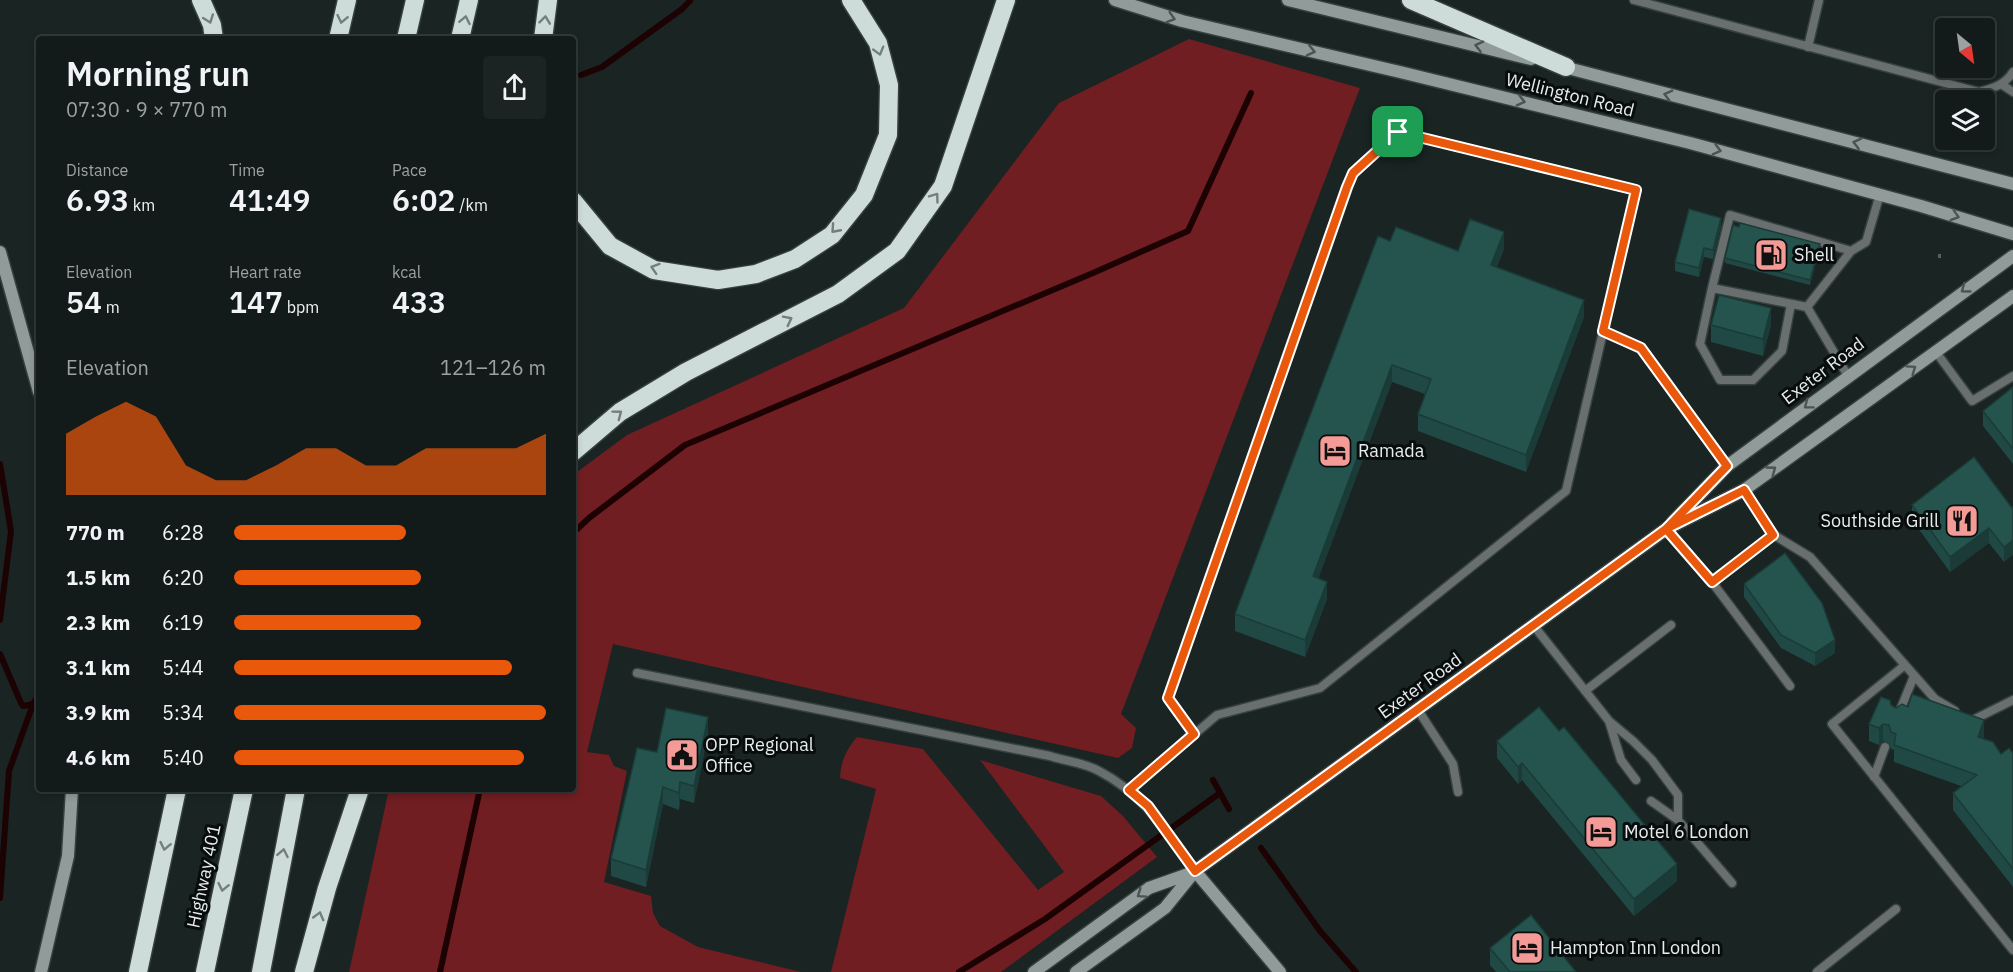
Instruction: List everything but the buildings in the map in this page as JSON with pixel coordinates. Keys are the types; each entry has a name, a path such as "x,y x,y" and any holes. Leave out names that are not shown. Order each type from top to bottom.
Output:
{"highway":[{"path":"201,0 212,25 214,36"},
{"path":"339,36 346,0"},
{"path":"407,36 415,0"},
{"path":"461,36 469,0"},
{"path":"543,36 548,0"},
{"path":"576,205 610,246 654,270 717,280 756,274 795,259 832,235 864,195 888,135 889,85 878,43 851,0"},
{"path":"576,449 620,412 686,372 838,294 897,251 943,186 1006,0"},
{"path":"1411,0 1566,67"},
{"path":"138,972 176,792"},
{"name":"Highway 401","path":"205,972 243,792"},
{"path":"261,972 295,792"},
{"path":"304,972 327,888 359,792"}],"main road":[{"name":"Wellington Road","path":"1116,0 1182,21 1678,140 1880,194 2013,234"},
{"name":"Wellington Road","path":"1287,0 1566,67 2013,184"},
{"path":"0,252 36,381"},
{"name":"Exeter Road","path":"1076,972 1165,908 1195,871 1666,529 1727,466 2013,256"},
{"name":"Exeter Road","path":"1666,529 1744,490 2013,296"},
{"path":"41,972 68,856 72,792"},
{"path":"1195,871 1280,972"},
{"name":"Exeter Road","path":"1034,972 1149,888 1195,871"}],"lane":[{"path":"1634,0 1979,92 1996,88 2013,72"},
{"path":"1808,47 1819,0"},
{"path":"2001,84 2013,92"},
{"path":"1129,790 1217,715 1320,688 1566,491 1636,190 1398,132 1353,173 1168,698 1194,734"},
{"path":"1807,307 1851,251 1866,242 1880,194"},
{"path":"1791,304 1782,351 1753,380 1720,380 1700,344 1730,215 1851,251"},
{"path":"1712,288 1807,307 1848,375"},
{"path":"1603,331 1641,348 1727,466"},
{"path":"1936,352 1972,401 2013,376"},
{"path":"1744,490 1773,535 1810,557 1935,699 1972,722 2013,700"},
{"path":"1666,529 1712,582 1790,686"},
{"path":"1712,582 1773,535"},
{"path":"1586,691 1671,625"},
{"path":"1534,626 1609,721 1652,760 1678,795 1678,820"},
{"path":"1905,665 1832,724 2013,950"},
{"path":"638,673 1050,756 1098,770 1129,790 1148,806 1195,871"},
{"path":"1896,719 1914,676"},
{"path":"1418,710 1453,764 1458,792"},
{"path":"1609,721 1622,760 1636,780"},
{"path":"1874,777 1884,747"},
{"path":"1651,801 1678,820 1732,883"},
{"path":"1817,972 1896,909"}],"path":[{"path":"1938,256 1944,256"}],"shaded area":[{"path":"1189,39 1360,88 1121,714 1136,728 1132,748 1118,758 613,644 587,752 609,755 614,766 627,771 604,882 651,896 653,913 660,926 698,947 801,972 349,972 388,792 576,792 576,473 627,435 904,308 1059,103"},
{"path":"857,737 923,749 1038,890 1064,872 980,760 1101,796 1123,816 1157,857 1001,972 831,972 876,789 840,778 845,756"}],"waterway":[{"path":"581,75 602,67 690,1"},
{"path":"576,530 685,445 1188,231 1251,93"},
{"path":"0,464 11,531 0,620"},
{"path":"0,654 21,703 23,706 33,704"},
{"path":"0,898 9,771 36,699"},
{"path":"1213,780 1229,809"},
{"path":"440,972 479,792"},
{"path":"959,972 1045,919 1220,793"},
{"path":"1261,848 1320,931 1356,972"}],"place":[{"name":"Shell","path":"1771,255"},
{"name":"Ramada","path":"1335,451"},
{"name":"Southside Grill","path":"1962,521"},
{"name":"OPP Regional Office","path":"682,755"},
{"name":"Motel 6 London","path":"1601,832"},
{"name":"Hampton Inn London","path":"1527,948"}],"route":[{"path":"1398,132 1353,173 1347,187 1168,698 1194,734 1129,790 1148,806 1195,871 1666,529 1744,490 1773,535 1712,582 1666,529 1727,466 1641,348 1603,331 1636,190 1398,132"}]}
